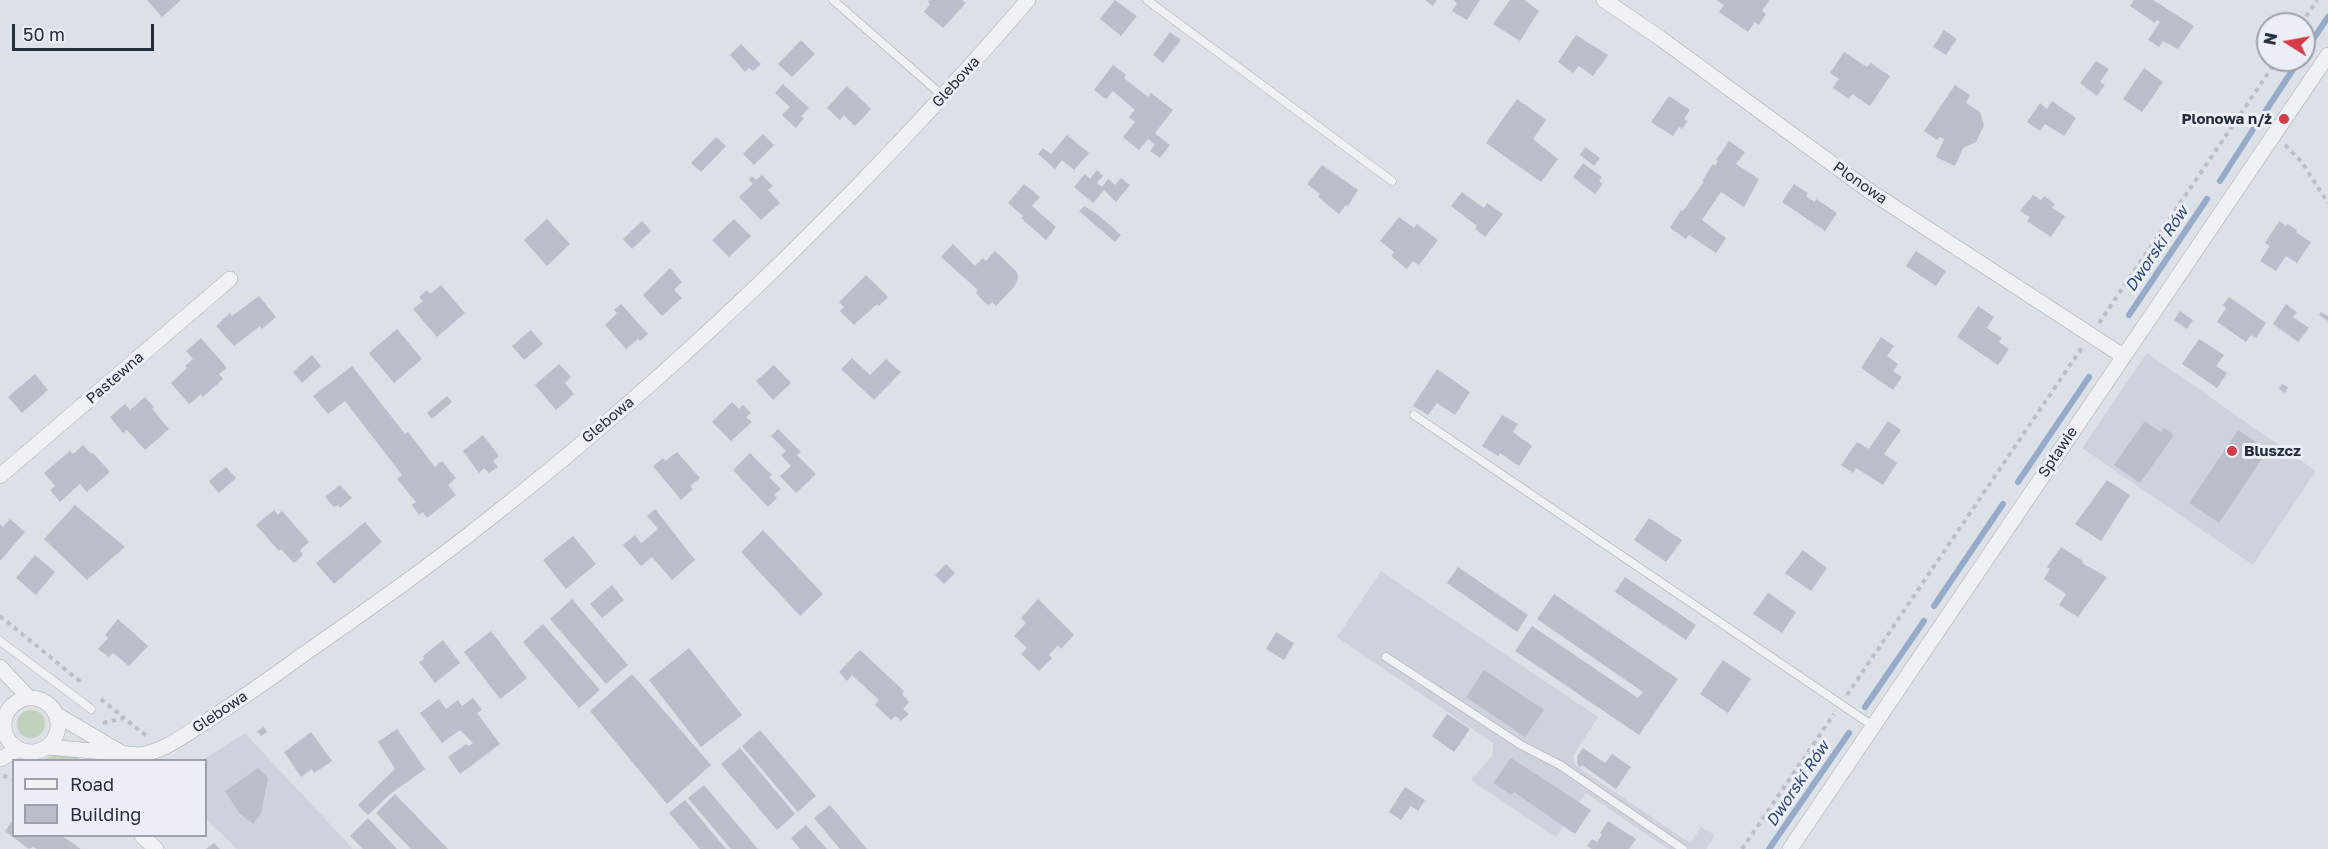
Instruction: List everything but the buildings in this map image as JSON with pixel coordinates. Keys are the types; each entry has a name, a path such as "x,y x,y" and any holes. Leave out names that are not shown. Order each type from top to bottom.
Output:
{"street":[{"name":"Glebowa","path":"47,747 121,757 154,753 195,729 404,583 490,518 704,338 832,215 1029,0"},
{"name":"Plonowa","path":"1604,0 1660,38 1868,190 2123,356"},
{"name":"Spławie","path":"1790,849 2328,55"},
{"name":"Pastewna","path":"0,476 230,279"},
{"path":"0,667 29,698"},
{"path":"0,759 19,750 38,752 47,747 58,733 57,715 46,702 29,698 15,703 3,717 8,739 19,750"},
{"name":"Glebowa","path":"57,715 121,757"},
{"path":"143,837 156,849"}],"lane":[{"path":"834,0 943,96"},
{"path":"1147,0 1392,181"},
{"path":"1414,415 1873,726"},
{"path":"0,641 92,710"},
{"path":"1386,657 1521,745 1560,765 1683,849"}],"path":[{"path":"1742,849 2269,72"},
{"path":"2274,134 2301,160 2328,203"},
{"path":"0,616 84,685"},
{"path":"92,692 154,741"},
{"path":"95,726 124,718"}],"shaded area":[{"path":"2147,353 2316,471 2253,565 2082,448"},
{"path":"1381,571 1598,717 1573,756 1575,765 1690,843 1701,827 1715,835 1706,849 1668,849 1586,793 1556,837 1471,780 1493,755 1493,743 1337,637"},
{"path":"245,733 353,849 237,849 207,820 207,759 205,759"}],"green space":[{"path":"31,710 41,714 45,724 41,734 31,738 21,734 17,724 21,714"},
{"path":"59,754 79,756 78,759 43,759"}],"waterway":[{"name":"Dworski Rów","path":"2316,35 2328,17"},
{"name":"Dworski Rów","path":"2263,115 2291,72"},
{"name":"Dworski Rów","path":"2220,181 2254,128"},
{"name":"Dworski Rów","path":"2129,315 2207,199"},
{"name":"Dworski Rów","path":"2018,482 2089,377"},
{"name":"Dworski Rów","path":"1934,606 2003,504"},
{"name":"Dworski Rów","path":"1865,707 1924,621"},
{"name":"Dworski Rów","path":"1769,849 1849,733"}],"place":[{"name":"Plonowa n/ż","path":"2284,119"},
{"name":"Bluszcz","path":"2232,451"}]}
